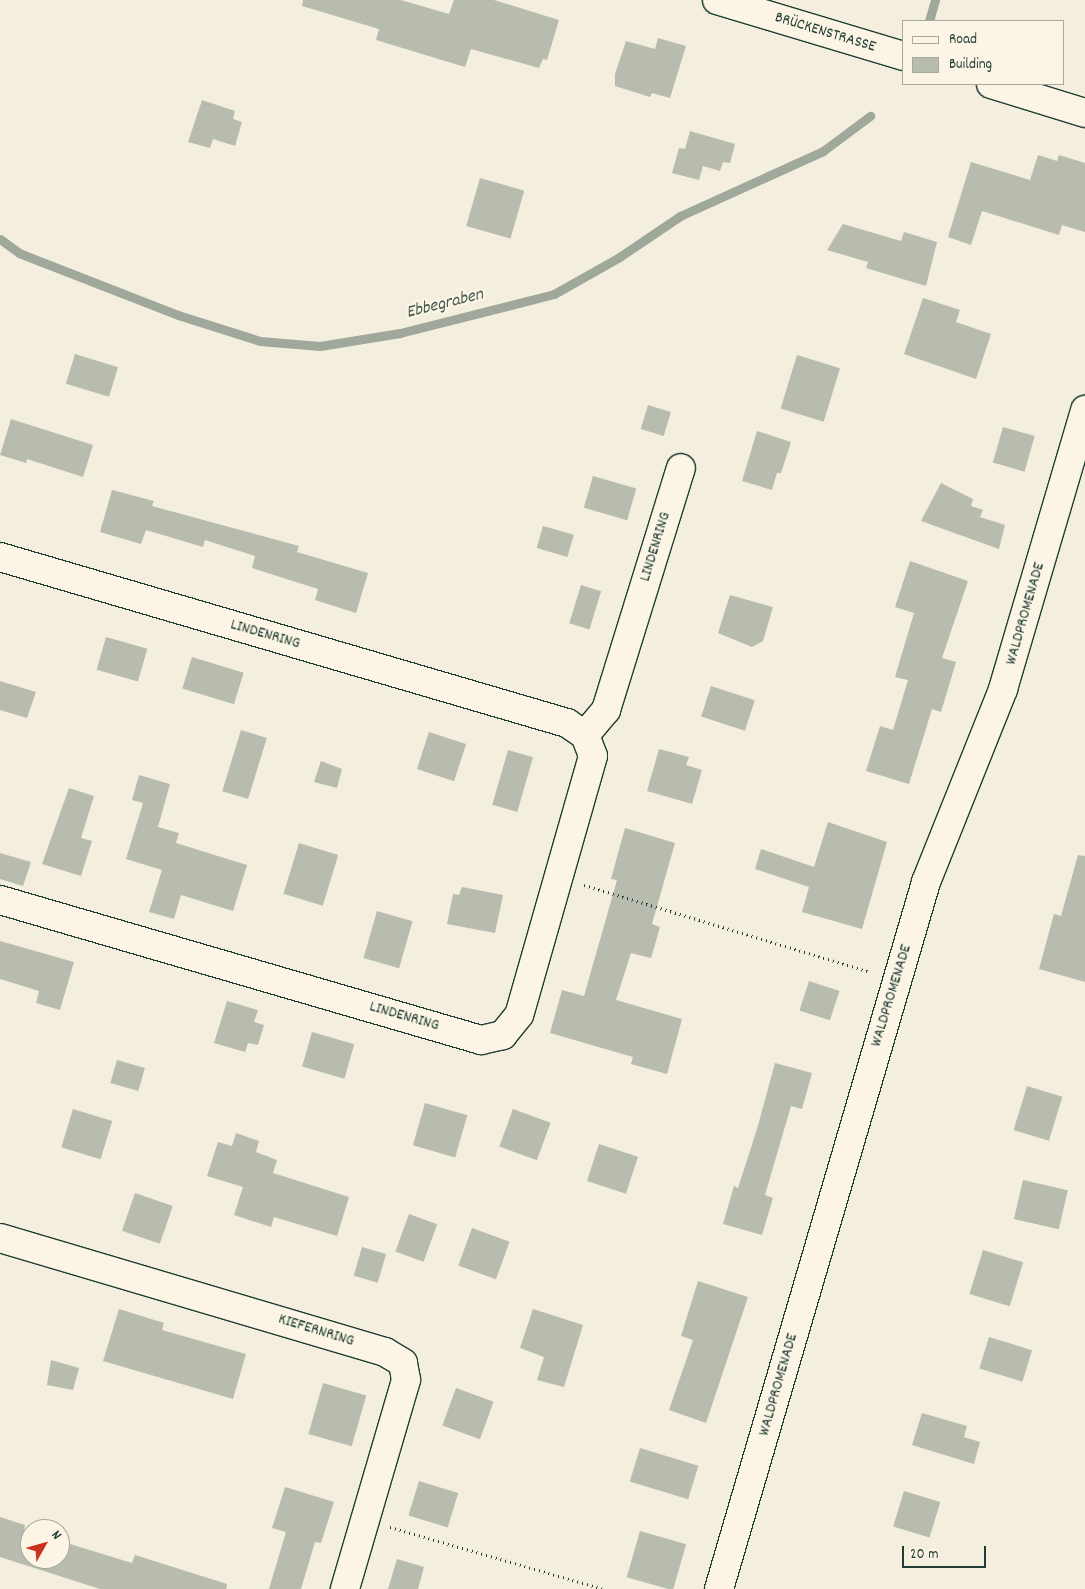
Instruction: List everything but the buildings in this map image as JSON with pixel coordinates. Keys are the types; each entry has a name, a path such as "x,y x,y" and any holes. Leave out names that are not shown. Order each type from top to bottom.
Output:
{"street":[{"name":"BRÜCKENSTRASSE","path":"717,0 902,55"},
{"path":"994,85 1085,113"},
{"name":"WALDPROMENADE","path":"719,1589 897,980 939,847 997,706 1013,658 1085,410"},
{"name":"LINDENRING","path":"585,735 606,710 681,468"},
{"name":"LINDENRING","path":"0,557 567,723 585,735 593,756 560,877 519,1015 503,1035 481,1040 0,900"},
{"name":"KIEFERNRING","path":"0,1238 385,1352 403,1363 406,1380 345,1589"}],"path":[{"path":"560,877 897,980"},
{"path":"366,1520 604,1589"}],"waterway":[{"name":"Ebbegraben","path":"929,20 935,0"},
{"name":"Ebbegraben","path":"0,239 19,253 178,315 260,341 320,346 400,333 554,294 618,258 680,216 823,151 870,116"}]}
